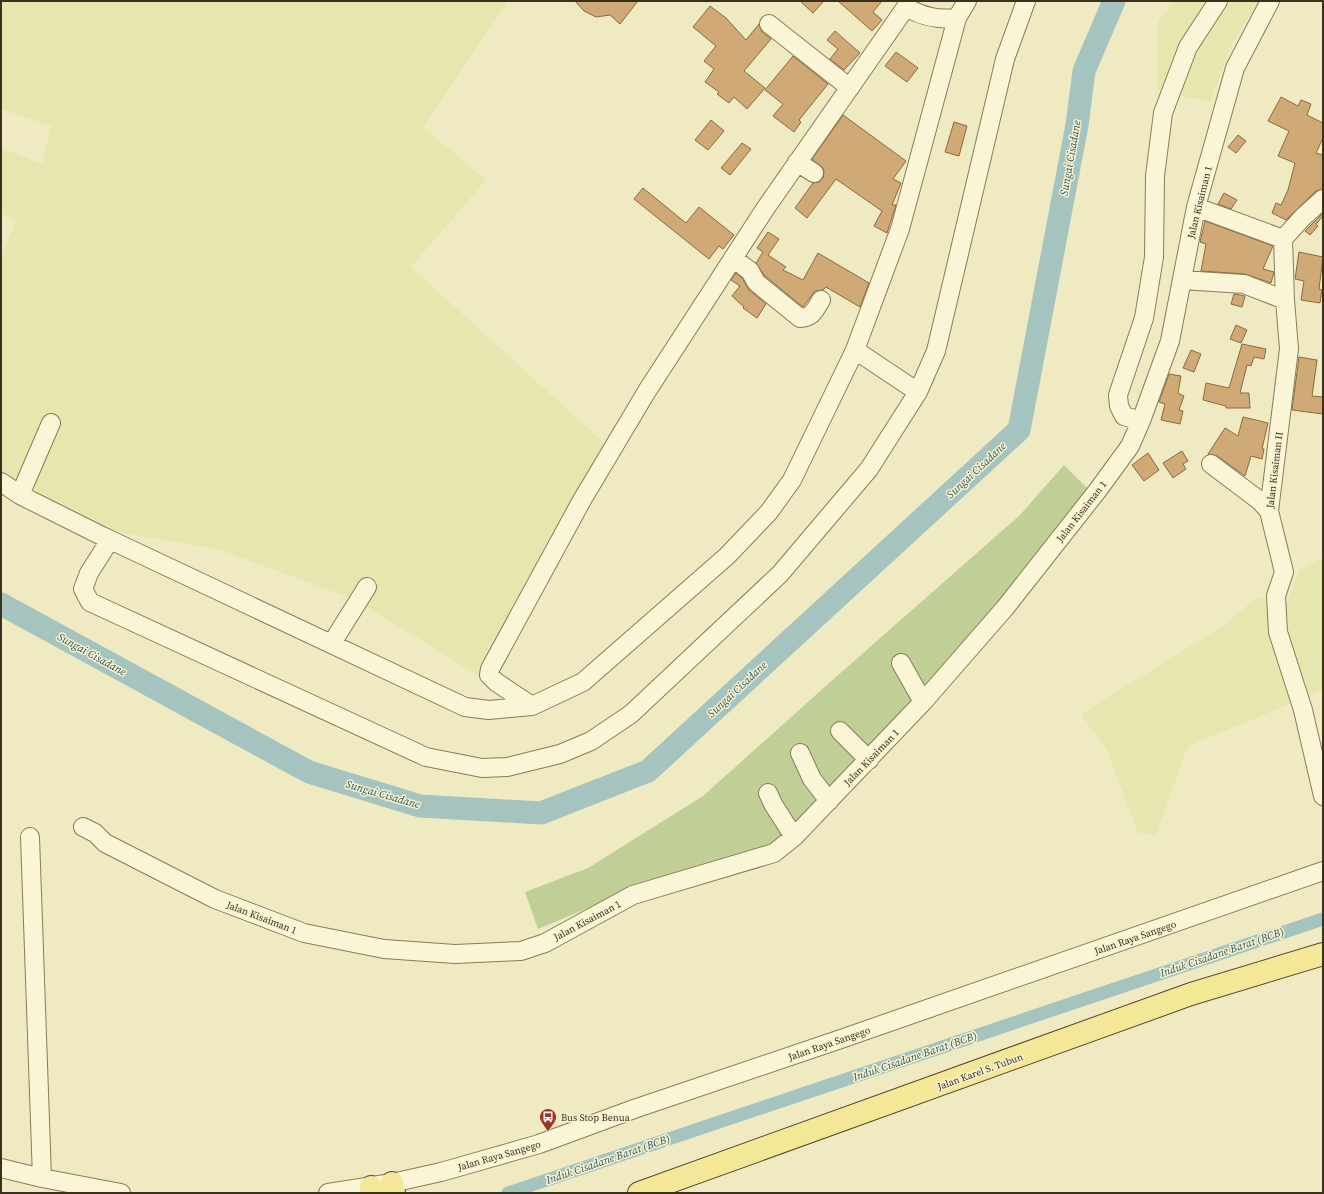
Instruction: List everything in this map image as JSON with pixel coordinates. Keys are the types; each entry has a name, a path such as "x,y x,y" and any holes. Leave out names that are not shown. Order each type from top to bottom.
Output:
{"main road":[{"name":"Jalan Karel S. Tubun","path":"639,1193 1191,994 1323,954"}],"street":[{"path":"1,482 20,495 110,540 332,643 465,707 489,710 532,706 582,682 728,556 769,512 792,480 855,350 900,229 957,18 966,1"},
{"path":"110,540 89,573 83,589 90,602 426,757 482,768 507,767 560,754 591,741 631,714 780,574 869,469 918,392 936,351 1005,59 1026,1"},
{"path":"1141,421 1124,416 1119,406 1118,395 1144,318 1154,257 1156,176 1163,113 1188,47 1218,1"},
{"name":"Jalan Kisaiman 1","path":"83,827 95,833 105,843 208,896 304,933 384,949 455,954 521,951 545,943 634,895 774,853 794,837 923,702 1005,608 1098,490 1130,446 1141,421 1170,341 1196,207 1235,68 1270,1"},
{"path":"532,706 496,682 489,675 490,669 582,500 647,391 797,162 906,7 931,18 957,18"},
{"path":"770,24 850,88"},
{"path":"797,162 814,173"},
{"path":"1196,207 1284,239 1303,217 1323,199"},
{"name":"Jalan Kisaiman II","path":"1284,239 1285,300 1289,349 1269,511 1284,572 1276,596 1278,632 1303,710 1323,796"},
{"path":"733,258 750,271 756,282 800,318 807,318 812,315 821,300"},
{"path":"1182,280 1244,284 1285,300"},
{"path":"855,350 918,392"},
{"path":"20,495 51,423"},
{"path":"1211,464 1260,501 1269,511"},
{"path":"332,643 367,587"},
{"path":"901,663 923,702"},
{"path":"840,731 869,760"},
{"path":"800,753 812,778 830,800"},
{"path":"768,793 773,804 794,837"},
{"path":"30,837 42,1178"},
{"name":"Jalan Raya Sangego","path":"328,1193 393,1188 441,1172 540,1144 634,1109 845,1038 1323,871"},
{"path":"1,1168 42,1178 121,1193"}],"green space":[{"path":"1,1 500,1 507,3 423,127 486,180 411,267 604,443 482,678 356,600 218,549 106,530 1,475 1,257 16,221 1,213 1,148 42,164 51,126 1,109"},
{"path":"1175,1 1260,1 1232,43 1210,102 1157,90 1158,22"},
{"path":"1064,465 1098,499 790,849 631,890 538,929 525,892 588,868 703,796 1020,515"},
{"path":"1323,558 1323,690 1188,746 1156,834 1138,833 1108,753 1081,714 1223,626 1256,598 1286,605 1300,569"}],"building":[{"path":"575,1 638,1 620,24 610,15 596,17 584,11"},
{"path":"800,1 824,1 813,13"},
{"path":"838,1 882,1 873,12 882,20 872,31"},
{"path":"710,6 726,18 746,40 759,24 762,32 771,39 744,71 765,88 747,109 734,97 729,103 717,94 719,92 705,82 714,69 704,61 716,46 693,27"},
{"path":"835,31 860,53 844,70 830,59 838,49 827,40"},
{"path":"896,52 918,68 907,82 885,66"},
{"path":"793,56 828,84 799,120 801,122 794,132 773,116 783,104 765,90"},
{"path":"1281,97 1298,106 1301,100 1311,104 1307,115 1323,123 1323,138 1316,153 1323,155 1323,189 1316,191 1286,220 1272,213 1276,203 1281,205 1288,190 1295,163 1278,156 1289,131 1268,121"},
{"path":"843,115 906,161 893,179 901,183 892,205 896,205 887,233 874,226 882,211 836,179 807,218 795,208 813,183 819,182 823,178 823,168 812,159"},
{"path":"711,120 724,131 708,150 695,140"},
{"path":"954,122 967,126 959,156 945,152"},
{"path":"1238,135 1246,141 1236,153 1228,147"},
{"path":"742,143 751,149 730,175 721,168"},
{"path":"643,188 686,223 699,207 734,235 723,249 719,246 709,259 634,199"},
{"path":"1224,193 1237,200 1231,209 1218,204"},
{"path":"1323,213 1323,216 1316,224 1318,226 1310,235 1305,231"},
{"path":"1205,221 1273,246 1263,269 1274,272 1271,283 1245,274 1201,271 1206,244 1200,242"},
{"path":"768,232 779,239 768,255 786,267 783,270 803,280 818,253 869,283 860,307 826,287 823,290 815,291 803,307 764,275 756,263 763,252 757,248"},
{"path":"1299,252 1323,257 1319,289 1322,290 1320,303 1301,300 1304,281 1295,279"},
{"path":"736,273 742,278 749,290 766,304 757,318 743,308 744,307 732,296 740,286 731,280"},
{"path":"1234,294 1245,296 1242,307 1231,304"},
{"path":"1236,325 1247,330 1241,343 1230,339"},
{"path":"1242,344 1266,349 1264,359 1254,357 1251,366 1247,365 1240,393 1249,393 1250,408 1226,408 1226,406 1203,400 1206,383 1229,388"},
{"path":"1191,350 1201,354 1194,372 1183,368"},
{"path":"1299,357 1317,360 1312,396 1323,397 1323,414 1292,410"},
{"path":"1169,374 1181,376 1178,393 1184,396 1179,410 1183,411 1180,424 1161,420 1165,404 1159,402"},
{"path":"1243,417 1268,423 1262,449 1264,449 1262,459 1251,456 1245,476 1217,456 1208,454 1225,428 1238,436"},
{"path":"1182,451 1188,461 1183,464 1186,469 1173,478 1163,463"},
{"path":"1148,453 1159,470 1144,481 1132,465"}],"waterway":[{"name":"Sungai Cisadane","path":"1,604 309,772 420,806 541,813 648,771 1019,430 1077,125 1084,71 1114,1"},
{"name":"Induk Cisadane Barat (BCB)","path":"508,1193 1323,919"}],"place":[{"name":"Bus Stop Benua","path":"548,1132"}]}
